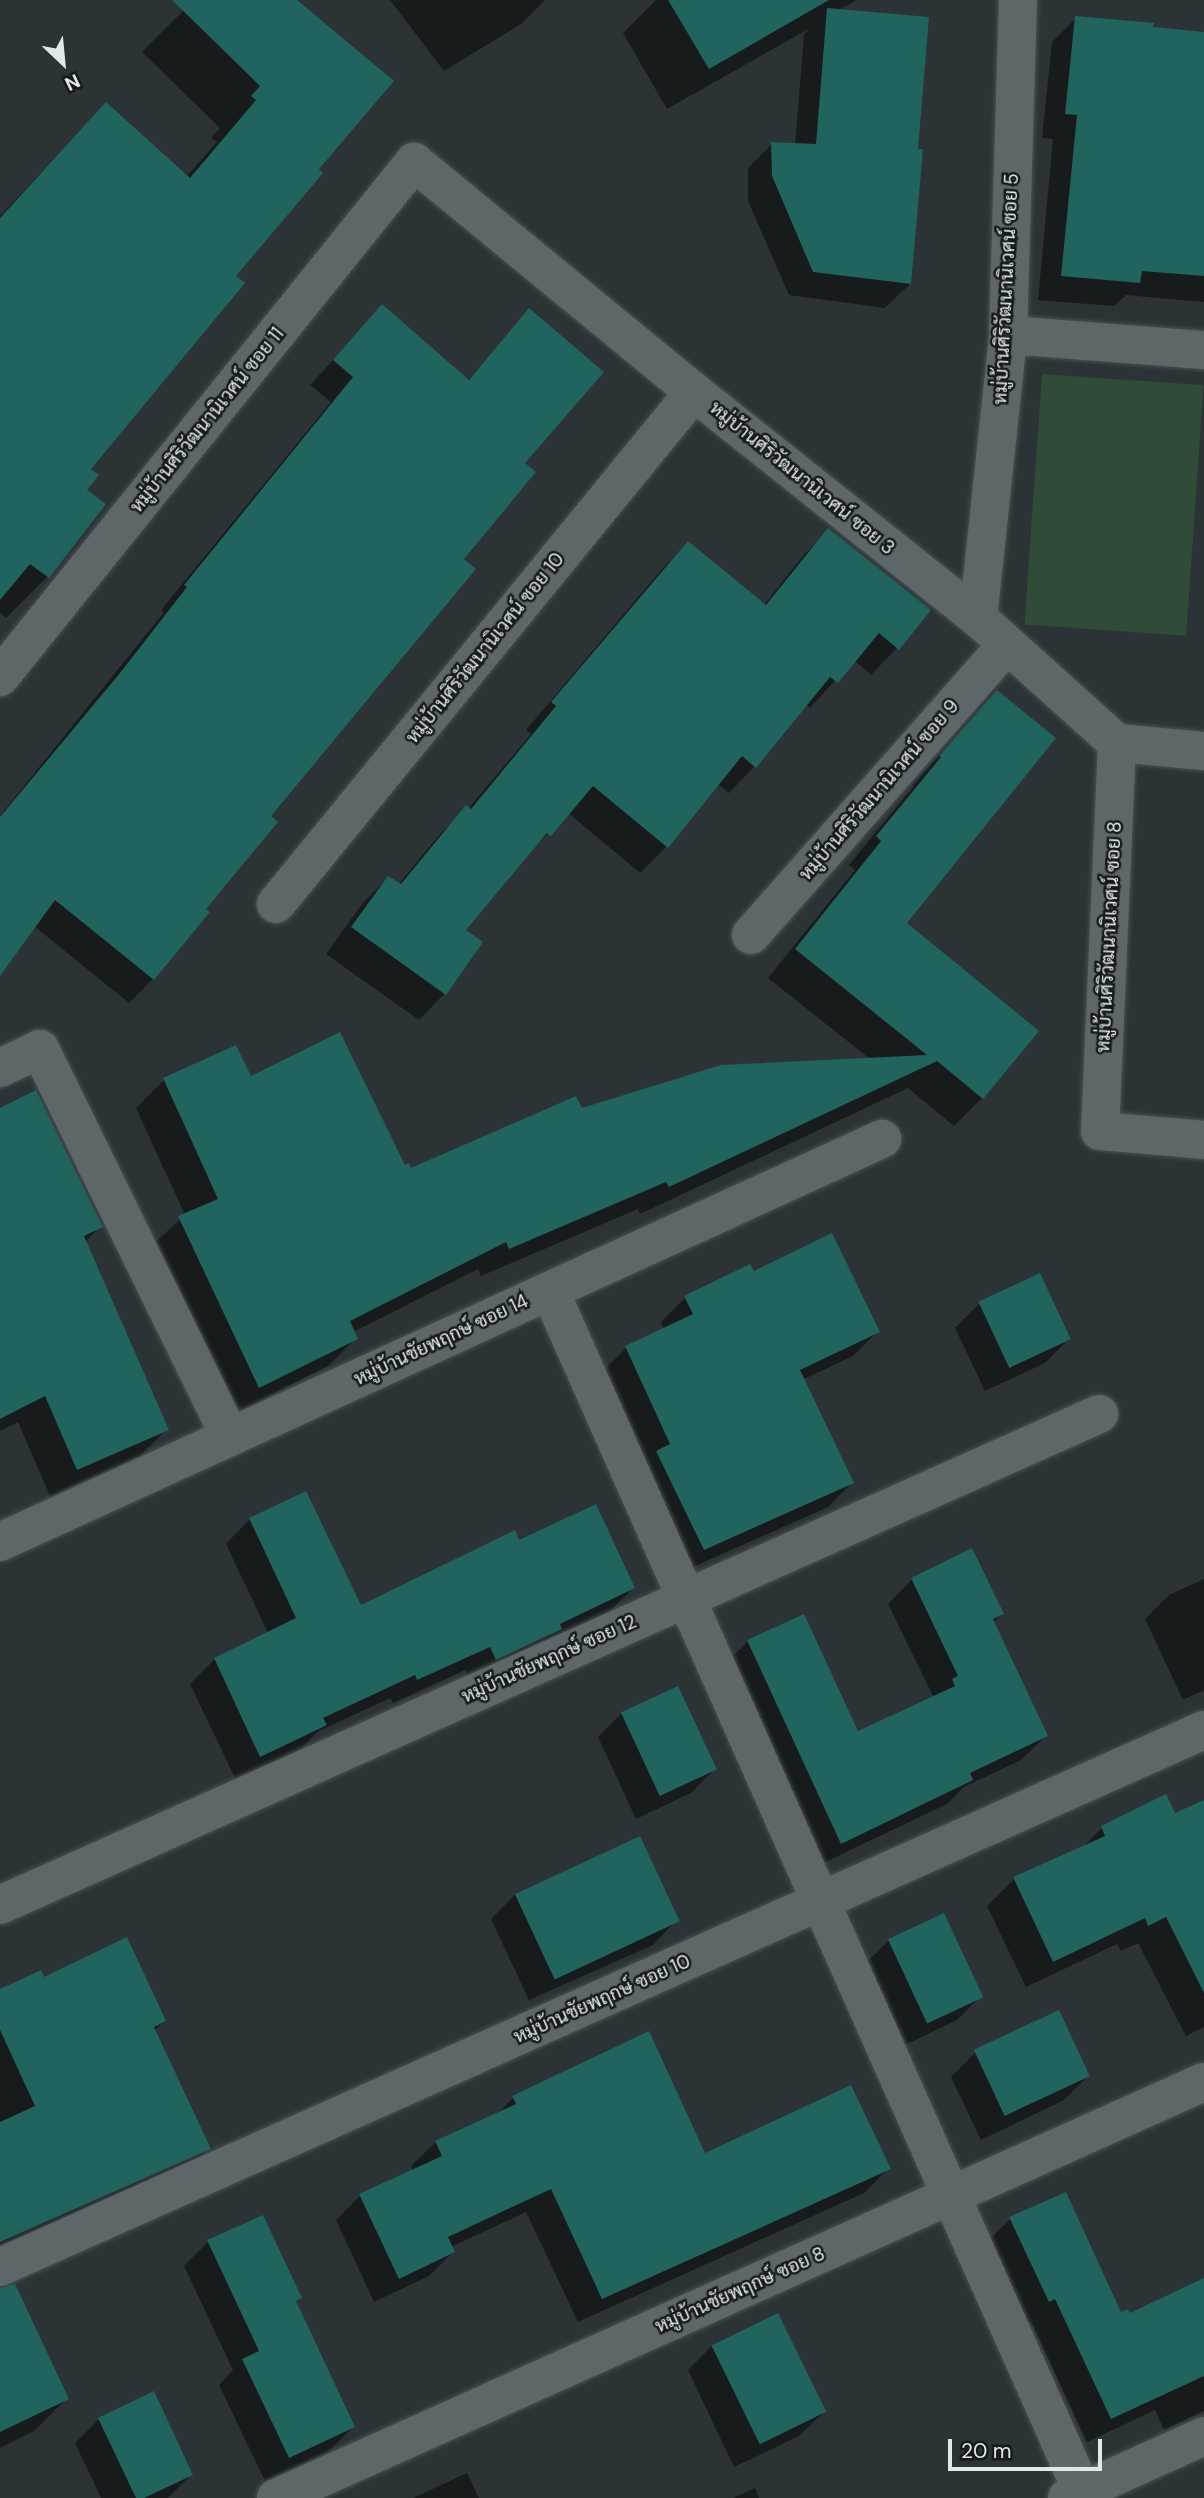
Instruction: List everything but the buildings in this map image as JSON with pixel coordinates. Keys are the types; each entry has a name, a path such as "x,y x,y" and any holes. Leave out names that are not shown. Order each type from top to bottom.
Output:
{"street":[{"name":"หมู่บ้านศิริวัฒนานิเวศน์ ซอย 5","path":"978,618 1008,335 1018,0"},
{"name":"หมู่บ้านศิริวัฒนานิเวศน์ ซอย 3","path":"414,162 694,392 978,618 1117,743"},
{"name":"หมู่บ้านศิริวัฒนานิเวศน์ ซอย 11","path":"0,677 414,162"},
{"path":"1008,335 1204,350"},
{"name":"หมู่บ้านศิริวัฒนานิเวศน์ ซอย 10","path":"276,904 694,392"},
{"name":"หมู่บ้านศิริวัฒนานิเวศน์ ซอย 9","path":"751,935 1007,645"},
{"path":"1117,743 1204,751"},
{"name":"หมู่บ้านศิริวัฒนานิเวศน์ ซอย 8","path":"1117,743 1100,1132 1204,1140"},
{"path":"0,1068 40,1049 230,1437"},
{"name":"หมู่บ้านชัยพฤกษ์ ซอย 14","path":"0,1542 882,1139"},
{"path":"550,1291 951,2195 1078,2496 1204,2436"},
{"name":"หมู่บ้านชัยพฤกษ์ ซอย 12","path":"0,1905 1099,1414"},
{"name":"หมู่บ้านชัยพฤกษ์ ซอย 10","path":"0,2267 1204,1730"},
{"name":"หมู่บ้านชัยพฤกษ์ ซอย 8","path":"276,2498 1204,2082"}],"green space":[{"path":"1042,374 1204,385 1186,636 1024,624"}]}
